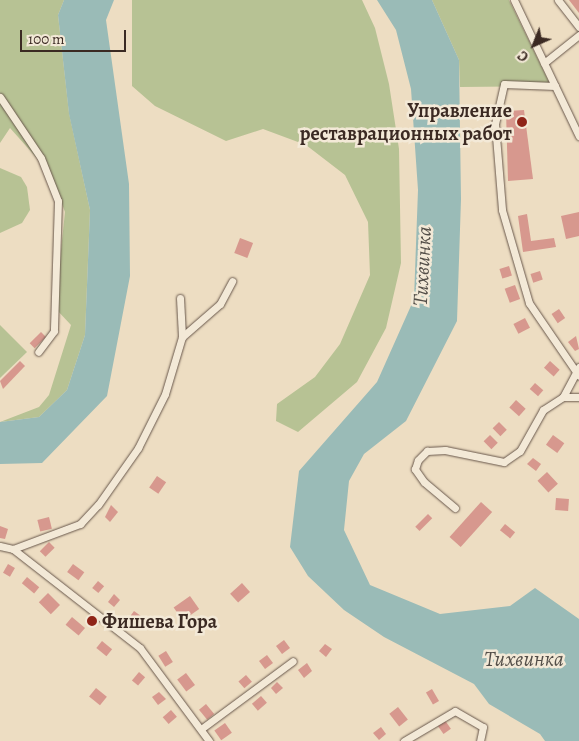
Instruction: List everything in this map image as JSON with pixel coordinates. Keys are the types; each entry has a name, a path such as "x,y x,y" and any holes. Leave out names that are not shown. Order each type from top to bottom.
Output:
{"street":[{"path":"514,0 579,136"},
{"path":"558,0 579,27"},
{"path":"544,63 579,35"},
{"path":"455,508 424,482 415,469 418,460 427,452 445,450 504,462 520,451 543,410 563,397 578,372 529,303 502,210 495,124 504,84 555,86"},
{"path":"0,97 41,158 58,201 54,331 38,352"},
{"path":"182,337 220,304 232,281"},
{"path":"13,549 80,524 138,448 165,394 182,337 180,298"},
{"path":"563,397 579,397"},
{"path":"0,546 13,549 140,648 209,741"},
{"path":"200,728 293,661"},
{"path":"404,741 455,711 482,727 480,741"}],"green space":[{"path":"0,0 64,0 58,15 69,113 90,210 85,335 67,390 39,417 0,422 39,407 49,395 71,325 55,308 65,212 51,174 10,128 0,143"},
{"path":"132,0 362,0 375,28 389,84 399,149 401,263 386,328 357,382 298,432 276,421 277,404 315,377 340,344 370,275 368,222 345,175 306,145 263,129 226,141 155,106 132,86"},
{"path":"432,0 509,0 551,86 460,87 459,60"},
{"path":"0,168 21,177 27,187 30,210 22,223 0,233"},
{"path":"0,325 27,352 0,378"}],"water":[{"path":"64,0 114,0 106,20 129,184 130,276 107,396 42,463 0,464 0,422 39,417 67,390 85,335 90,210 69,114 58,15"},
{"name":"Тихвинка","path":"377,0 432,0 459,60 461,199 457,321 406,421 364,454 349,481 344,530 370,585 440,614 510,606 535,588 579,619 579,741 545,741 540,734 489,704 474,684 384,637 344,610 308,576 290,547 299,471 377,382 414,299 418,190 411,89 396,30"}],"building":[{"path":"569,0 579,0 579,13"},
{"path":"524,110 533,179 508,181 506,111"},
{"path":"579,212 579,236 566,239 561,216"},
{"path":"527,214 531,241 554,238 556,247 523,252 518,216"},
{"path":"240,238 253,243 247,258 234,253"},
{"path":"509,266 512,276 502,278 499,269"},
{"path":"540,271 543,280 533,283 530,274"},
{"path":"515,285 520,299 510,303 505,289"},
{"path":"559,309 565,318 558,323 552,314"},
{"path":"525,318 530,328 518,334 513,324"},
{"path":"41,332 46,337 35,348 30,343"},
{"path":"576,336 579,349 575,351 568,342"},
{"path":"20,361 25,366 3,389 0,381"},
{"path":"550,361 560,370 554,376 544,368"},
{"path":"535,383 543,390 538,396 530,389"},
{"path":"516,400 526,409 519,416 509,407"},
{"path":"499,422 507,430 500,436 493,428"},
{"path":"490,435 498,443 491,449 484,441"},
{"path":"553,435 564,443 557,453 546,445"},
{"path":"533,458 541,464 536,471 527,464"},
{"path":"547,472 558,484 548,493 537,481"},
{"path":"157,476 166,482 158,494 149,488"},
{"path":"556,498 569,499 568,511 555,510"},
{"path":"481,502 492,512 461,547 450,537"},
{"path":"111,505 118,512 110,522 105,517"},
{"path":"428,514 432,518 420,531 415,527"},
{"path":"49,517 52,529 40,532 37,520"},
{"path":"505,524 515,532 510,538 500,530"},
{"path":"0,526 8,529 5,539 0,538"},
{"path":"49,542 55,548 45,557 40,551"},
{"path":"8,564 15,568 10,577 3,573"},
{"path":"73,564 84,572 78,580 67,572"},
{"path":"27,577 39,587 34,593 22,583"},
{"path":"98,581 104,586 98,593 92,588"},
{"path":"242,583 250,592 238,603 230,594"},
{"path":"48,593 60,605 51,614 39,602"},
{"path":"114,594 120,600 114,607 108,602"},
{"path":"190,596 199,609 183,621 174,607"},
{"path":"134,611 141,616 134,627 126,622"},
{"path":"72,617 85,628 79,636 66,625"},
{"path":"284,640 290,648 282,654 276,646"},
{"path":"102,641 112,649 106,656 96,648"},
{"path":"325,644 332,649 326,657 319,651"},
{"path":"166,651 173,662 165,667 158,656"},
{"path":"267,655 273,663 265,669 259,661"},
{"path":"307,663 312,671 304,678 298,670"},
{"path":"139,672 145,677 138,686 132,680"},
{"path":"186,673 195,685 186,692 177,680"},
{"path":"246,675 252,682 244,688 238,682"},
{"path":"277,682 283,688 276,694 271,688"},
{"path":"96,688 107,697 100,705 89,697"},
{"path":"432,689 439,701 433,705 426,692"},
{"path":"159,692 166,699 158,705 152,697"},
{"path":"261,696 267,703 258,711 252,704"},
{"path":"206,704 214,714 207,720 199,710"},
{"path":"398,707 408,720 399,726 389,714"},
{"path":"171,710 177,717 169,724 163,717"},
{"path":"444,719 451,729 444,734 437,724"},
{"path":"225,723 232,733 221,740 214,730"},
{"path":"381,727 386,734 379,740 373,733"}],"place":[{"name":"Управление реставрационных работ","path":"522,122"},
{"name":"Фишева Гора","path":"92,621"}]}
